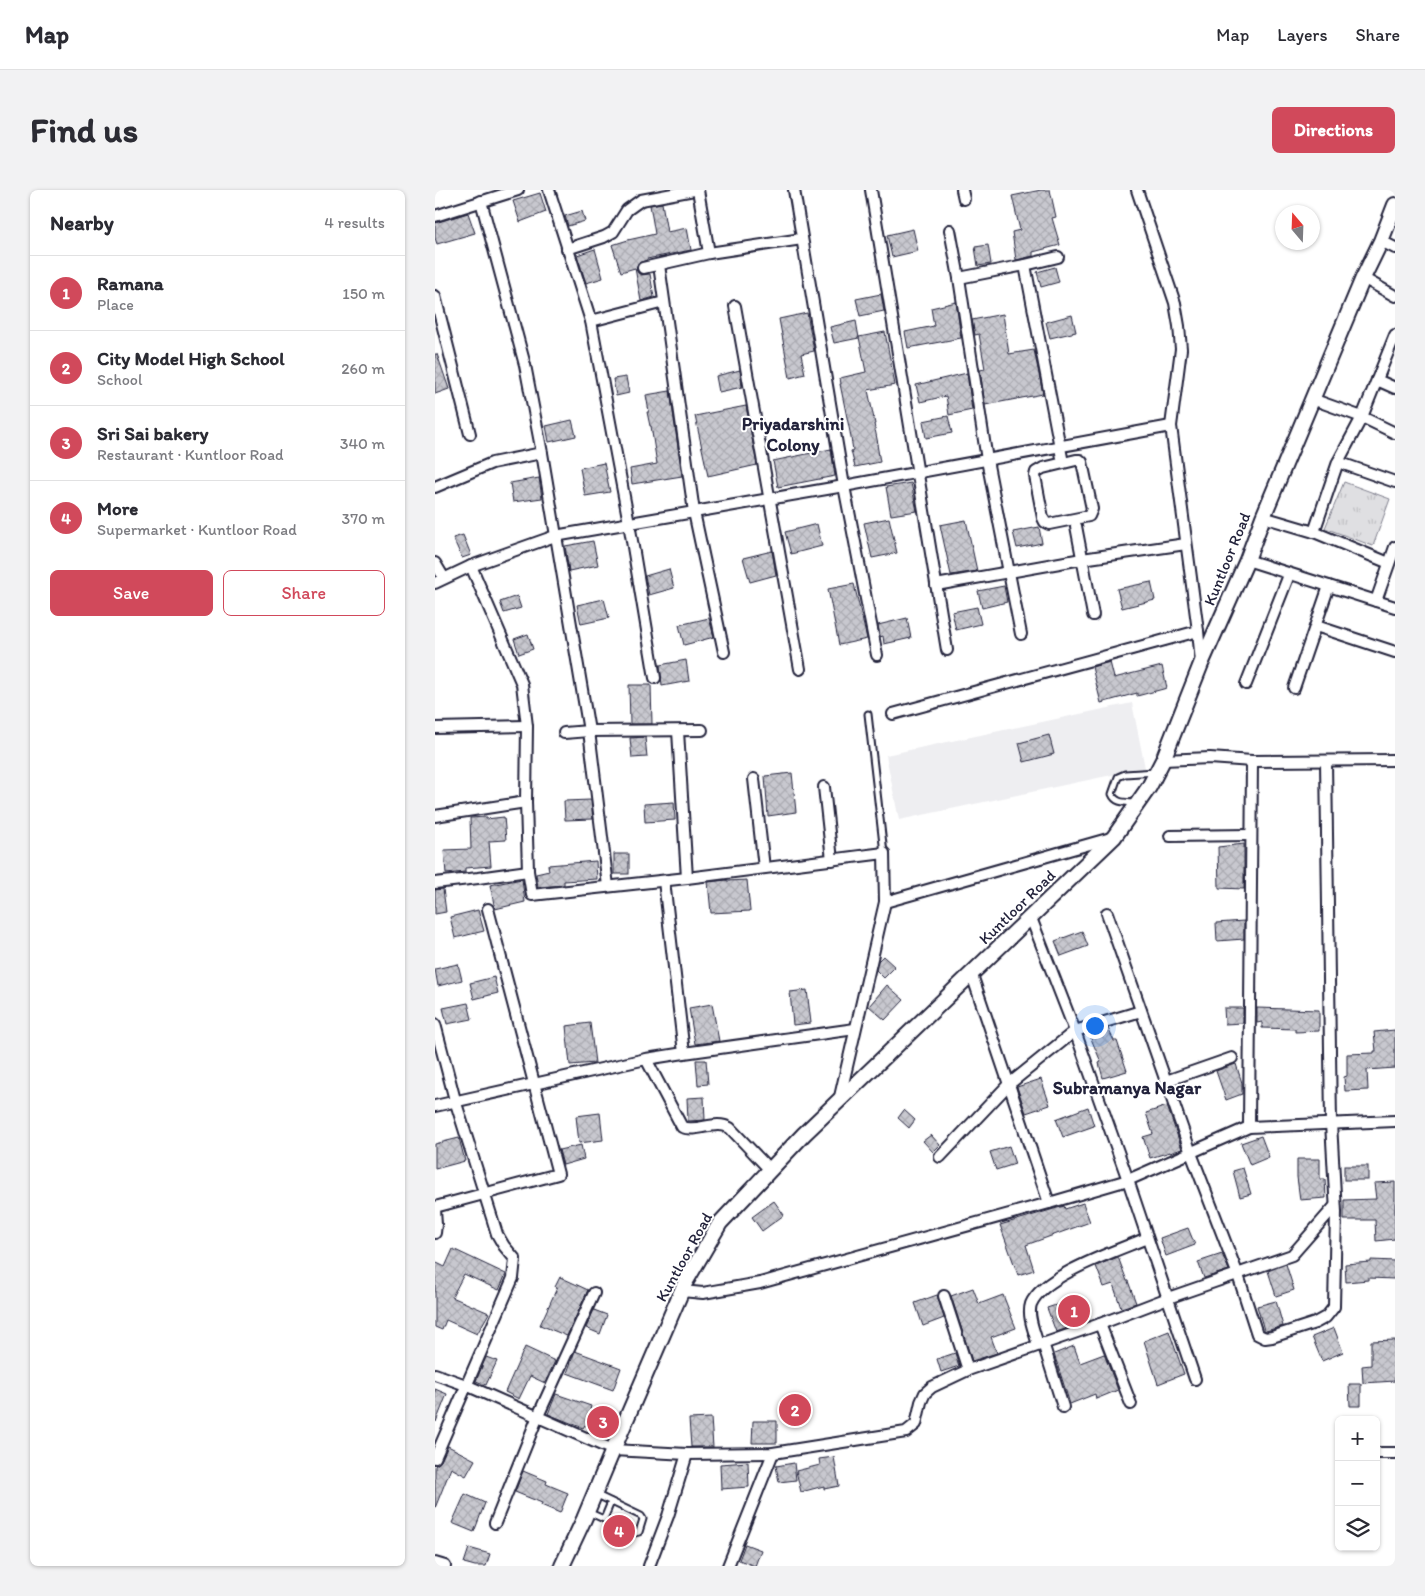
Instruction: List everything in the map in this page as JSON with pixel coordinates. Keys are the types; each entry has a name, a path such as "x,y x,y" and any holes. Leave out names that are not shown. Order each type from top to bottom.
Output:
{"street":[{"path":"435,216 518,190"},
{"path":"549,190 591,321 629,523 655,678"},
{"path":"567,249 604,237 613,232 627,210 641,200 696,190 709,254"},
{"path":"794,190 844,486 877,655"},
{"path":"871,190 947,650"},
{"path":"1137,190 1175,303 1179,326 1181,349 1171,426 1201,664"},
{"path":"481,201 525,364 542,453 589,731 608,886"},
{"name":"Kuntloor Road","path":"561,1566 595,1494 682,1291 720,1223 804,1134 1114,837 1149,788 1247,560 1312,399 1395,205"},
{"path":"950,230 987,460 1021,634"},
{"path":"643,268 709,254 802,239"},
{"path":"1381,241 1395,248"},
{"path":"959,278 1058,257"},
{"path":"659,265 694,512 724,652"},
{"path":"1025,265 1063,463"},
{"path":"1363,278 1395,296"},
{"path":"435,296 470,434"},
{"path":"591,321 665,302"},
{"path":"735,306 801,669"},
{"path":"1314,532 1338,462 1362,417 1395,335"},
{"path":"1377,380 1395,388"},
{"path":"1312,399 1362,417 1395,433"},
{"path":"435,563 439,580 471,566 555,536 844,486 1171,426"},
{"path":"435,487 492,463 542,453"},
{"path":"1077,460 1082,462 1093,509 1089,516 1049,524 1043,518 1035,476 1036,472 1043,468 1063,463 1077,460"},
{"path":"1338,462 1395,482"},
{"path":"1263,517 1314,532 1389,563"},
{"path":"1076,526 1093,615"},
{"path":"936,585 1082,559 1186,544"},
{"path":"1376,602 1395,547"},
{"path":"1247,560 1289,575 1395,607"},
{"path":"471,566 521,684 527,726 526,802 528,871 532,894 687,878 884,853 885,902 839,1102"},
{"path":"1247,684 1289,575"},
{"path":"1294,688 1329,586"},
{"path":"1316,626 1395,652"},
{"path":"893,714 1198,631"},
{"path":"435,728 527,726"},
{"path":"564,733 702,730"},
{"path":"678,731 687,878"},
{"path":"1160,766 1210,758 1252,761 1395,760"},
{"path":"1249,1127 1252,761"},
{"path":"1107,913 1191,1152 1238,1275 1257,1334 1265,1338 1272,1337 1315,1323 1326,1317 1335,1307 1327,761"},
{"path":"754,779 765,868"},
{"path":"824,787 832,860"},
{"path":"435,816 526,802"},
{"path":"1170,836 1251,835"},
{"path":"885,902 1114,837"},
{"path":"435,883 528,871"},
{"path":"664,880 684,1053"},
{"path":"435,1233 435,1208 558,1174 488,909"},
{"path":"1031,918 1075,1031 1195,1378"},
{"path":"972,975 1049,1203"},
{"path":"941,1157 1008,1085 1075,1031 1141,1011"},
{"path":"435,1024 455,1100 497,1234 516,1262 513,1278 435,1458"},
{"path":"435,1106 455,1100 647,1059 855,1030"},
{"path":"1166,1081 1232,1058"},
{"path":"647,1059 682,1127 693,1130 716,1124 725,1125 770,1170"},
{"path":"682,1291 703,1293 760,1282 1049,1203 1128,1180 1249,1127 1395,1121"},
{"path":"435,1374 466,1385 613,1450 687,1454 773,1453 906,1432 916,1424 921,1402 925,1393 932,1387 968,1370 1292,1255 1335,1206"},
{"path":"1063,1407 1030,1316 1031,1305 1037,1295 1048,1285 1073,1269 1147,1238"},
{"path":"495,1523 538,1416 594,1293"},
{"path":"945,1296 968,1370"},
{"path":"1100,1324 1131,1404"},
{"path":"728,1566 773,1453"},
{"path":"1380,1453 1395,1453"},
{"path":"649,1566 668,1516 687,1454"},
{"path":"435,1563 445,1566"}],"lane":[{"path":"868,714 884,853"},
{"path":"1139,803 1117,801 1113,798 1112,794 1118,777 1160,766"},
{"path":"587,1512 635,1533 639,1532 643,1517 595,1494"},
{"path":"604,1520 611,1502"}],"shaded area":[{"path":"1132,703 1145,768 899,820 886,755"}],"green space":[{"path":"1344,482 1390,499 1373,546 1325,528"}],"building":[{"path":"1050,190 1056,217 1052,218 1060,245 1033,252 1033,256 1016,260 1012,232 1020,230 1012,196"},
{"path":"540,193 546,212 520,222 513,201"},
{"path":"662,203 667,232 687,228 691,250 647,259 638,263 636,269 638,273 641,275 650,274 654,297 641,301 635,268 621,272 612,245 655,234 650,205"},
{"path":"582,211 585,221 568,226 565,216"},
{"path":"468,213 475,233 437,244 435,223"},
{"path":"913,229 918,251 892,257 887,235"},
{"path":"988,245 991,264 978,266 975,247"},
{"path":"595,249 603,278 586,283 577,255"},
{"path":"1055,267 1059,282 1041,287 1037,272"},
{"path":"881,294 884,311 860,316 856,299"},
{"path":"956,302 961,338 908,348 905,332 934,326 931,308"},
{"path":"807,313 814,351 801,354 805,374 790,378 779,319"},
{"path":"1003,314 1009,354 1034,350 1043,394 985,405 980,370 985,369 979,334 975,335 972,320"},
{"path":"1072,315 1076,332 1050,338 1046,322"},
{"path":"856,321 859,338 834,343 830,327"},
{"path":"885,332 895,385 868,390 880,462 855,467 840,378 866,372 859,337"},
{"path":"435,354 437,354 449,389 435,394"},
{"path":"740,370 742,387 719,392 716,376"},
{"path":"967,373 972,410 949,415 946,396 920,402 916,385"},
{"path":"626,377 629,393 616,396 613,379"},
{"path":"670,391 682,476 632,484 630,469 657,464 647,412 649,412 646,395"},
{"path":"746,406 757,465 708,476 695,416"},
{"path":"948,416 952,433 926,438 923,421"},
{"path":"572,420 576,436 549,442 546,426"},
{"path":"831,449 835,476 778,487 773,461"},
{"path":"604,463 610,492 585,496 580,468"},
{"path":"539,478 542,498 513,502 510,483"},
{"path":"911,483 917,511 891,515 886,487"},
{"path":"889,518 897,553 872,558 864,523"},
{"path":"966,520 977,571 951,575 940,525"},
{"path":"817,524 822,546 791,554 785,532"},
{"path":"1039,527 1042,543 1017,548 1013,532"},
{"path":"463,535 471,555 462,558 453,538"},
{"path":"593,541 598,565 569,571 565,546"},
{"path":"772,551 776,575 750,582 743,558"},
{"path":"669,569 674,588 649,595 645,576"},
{"path":"1151,582 1155,600 1122,608 1117,589"},
{"path":"854,584 867,639 839,645 828,589"},
{"path":"1004,586 1007,602 982,608 978,591"},
{"path":"517,596 521,608 504,613 500,602"},
{"path":"604,599 609,618 581,624 577,605"},
{"path":"977,607 981,624 956,630 952,612"},
{"path":"709,618 714,637 684,645 679,625"},
{"path":"907,618 911,638 884,644 883,636 880,637 878,625"},
{"path":"528,634 533,649 519,654 514,639"},
{"path":"686,660 689,681 662,686 660,665"},
{"path":"1110,662 1114,678 1162,666 1167,688 1137,696 1137,693 1101,703 1092,667"},
{"path":"629,685 651,685 652,724 630,724"},
{"path":"1049,735 1054,754 1024,762 1019,743"},
{"path":"645,737 647,757 632,758 630,738"},
{"path":"792,773 796,812 768,816 765,776"},
{"path":"591,800 593,819 565,820 564,801"},
{"path":"674,802 675,820 645,822 644,804"},
{"path":"486,817 486,819 504,817 506,840 489,841 491,866 465,868 465,872 446,874 444,850 471,849 470,818"},
{"path":"1244,844 1244,889 1219,888 1218,847"},
{"path":"614,854 629,854 629,874 614,874"},
{"path":"596,861 597,879 564,881 564,885 538,887 536,874 549,871 548,865"},
{"path":"522,879 525,902 495,909 490,885"},
{"path":"747,880 750,911 711,913 708,882"},
{"path":"443,889 446,912 435,914 435,890"},
{"path":"478,910 484,931 455,938 450,917"},
{"path":"1244,921 1244,939 1217,941 1216,923"},
{"path":"1082,931 1088,946 1061,956 1055,941"},
{"path":"883,956 895,967 884,978 876,970 878,961"},
{"path":"458,964 462,980 438,986 435,969"},
{"path":"494,977 498,993 474,999 470,983"},
{"path":"887,985 904,1000 885,1020 869,1006"},
{"path":"807,990 811,1023 793,1025 790,992"},
{"path":"468,1003 472,1019 447,1024 443,1008"},
{"path":"712,1004 719,1041 695,1044 689,1008"},
{"path":"1224,1008 1243,1008 1243,1023 1225,1024"},
{"path":"1257,1008 1319,1010 1319,1031 1295,1032 1295,1029 1262,1028 1262,1022 1257,1023"},
{"path":"590,1023 595,1063 570,1065 566,1026"},
{"path":"1108,1028 1114,1041 1117,1041 1127,1071 1103,1078 1099,1063 1101,1062 1089,1034"},
{"path":"1395,1030 1395,1068 1367,1070 1368,1090 1345,1091 1344,1077 1347,1076 1347,1054 1374,1053 1376,1051 1374,1032"},
{"path":"696,1060 706,1060 708,1084 698,1085"},
{"path":"1236,1064 1242,1083 1242,1094 1226,1100 1216,1071"},
{"path":"1041,1079 1050,1105 1026,1113 1017,1087"},
{"path":"704,1097 705,1120 688,1121 687,1098"},
{"path":"1167,1106 1182,1149 1150,1158 1143,1137 1153,1134 1146,1113"},
{"path":"1088,1107 1094,1126 1063,1137 1056,1119"},
{"path":"904,1110 915,1120 909,1128 898,1118"},
{"path":"600,1113 603,1140 579,1143 576,1116"},
{"path":"931,1135 940,1145 933,1152 923,1141"},
{"path":"1261,1136 1269,1157 1250,1165 1241,1143"},
{"path":"459,1138 465,1161 435,1169 435,1144"},
{"path":"581,1145 584,1159 563,1165 559,1150"},
{"path":"1009,1146 1015,1164 996,1170 990,1152"},
{"path":"1297,1159 1320,1159 1320,1179 1325,1179 1326,1198 1300,1200"},
{"path":"1344,1166 1368,1166 1368,1180 1344,1180"},
{"path":"1243,1168 1251,1194 1240,1197 1233,1171"},
{"path":"1395,1182 1395,1239 1376,1241 1375,1220 1344,1220 1344,1200 1376,1199 1374,1183"},
{"path":"774,1201 784,1215 762,1231 752,1217"},
{"path":"1083,1203 1090,1222 1026,1245 1034,1270 1018,1275 1000,1225 1064,1206 1065,1209"},
{"path":"1188,1228 1195,1245 1166,1256 1160,1238"},
{"path":"453,1249 506,1274 499,1290 464,1274 452,1297 489,1313 477,1334 446,1320 442,1330 435,1327 435,1262 445,1267"},
{"path":"1222,1254 1229,1270 1204,1278 1198,1262"},
{"path":"1118,1257 1136,1303 1121,1308 1113,1284 1104,1287 1096,1266"},
{"path":"1371,1260 1395,1261 1395,1279 1368,1278 1368,1280 1346,1282 1345,1264 1371,1262"},
{"path":"1286,1264 1294,1290 1276,1296 1268,1271"},
{"path":"560,1277 588,1290 567,1336 540,1325"},
{"path":"973,1288 979,1304 1003,1295 1016,1328 991,1337 997,1353 972,1361 951,1296"},
{"path":"937,1295 944,1318 923,1326 915,1303"},
{"path":"1077,1298 1084,1320 1070,1324 1071,1327 1056,1332 1047,1308"},
{"path":"1276,1301 1283,1326 1266,1331 1264,1330 1257,1306"},
{"path":"594,1310 607,1315 600,1334 586,1328"},
{"path":"1334,1328 1343,1352 1322,1361 1312,1337"},
{"path":"1169,1331 1184,1374 1158,1384 1144,1341"},
{"path":"1395,1340 1395,1381 1363,1383 1362,1366 1371,1365 1371,1341"},
{"path":"1074,1346 1080,1363 1104,1354 1118,1390 1096,1399 1095,1394 1070,1404 1054,1354"},
{"path":"525,1347 555,1361 545,1383 530,1376 519,1399 505,1392"},
{"path":"575,1351 621,1368 613,1390 567,1373"},
{"path":"955,1353 959,1366 941,1372 937,1359"},
{"path":"486,1357 497,1361 486,1385 476,1381"},
{"path":"1349,1384 1361,1384 1361,1406 1350,1406"},
{"path":"435,1389 447,1394 436,1422 435,1421"},
{"path":"556,1394 591,1406 590,1409 616,1416 606,1435 585,1425 583,1428 548,1414"},
{"path":"711,1418 713,1447 691,1447 689,1419"},
{"path":"753,1421 777,1421 777,1443 752,1443"},
{"path":"448,1446 475,1460 466,1476 451,1468 435,1508 435,1466 441,1461"},
{"path":"834,1457 839,1486 824,1489 824,1486 801,1492 796,1471 820,1465 819,1459"},
{"path":"748,1462 749,1487 721,1489 720,1464"},
{"path":"794,1463 796,1480 779,1482 776,1466"},
{"path":"523,1471 547,1481 546,1484 568,1493 560,1513 515,1492"},
{"path":"465,1494 485,1503 474,1532 452,1523"},
{"path":"745,1544 761,1550 755,1566 739,1560"},
{"path":"469,1548 490,1554 486,1566 464,1563"}],"place":[{"name":"Ramana","path":"1074,1311"},
{"name":"City Model High School","path":"795,1410"},
{"name":"Sri Sai bakery","path":"603,1422"},
{"name":"More","path":"619,1531"}],"district":[{"name":"Priyadarshini Colony","path":"793,434"},
{"name":"Subramanya Nagar","path":"1127,1088"}]}
